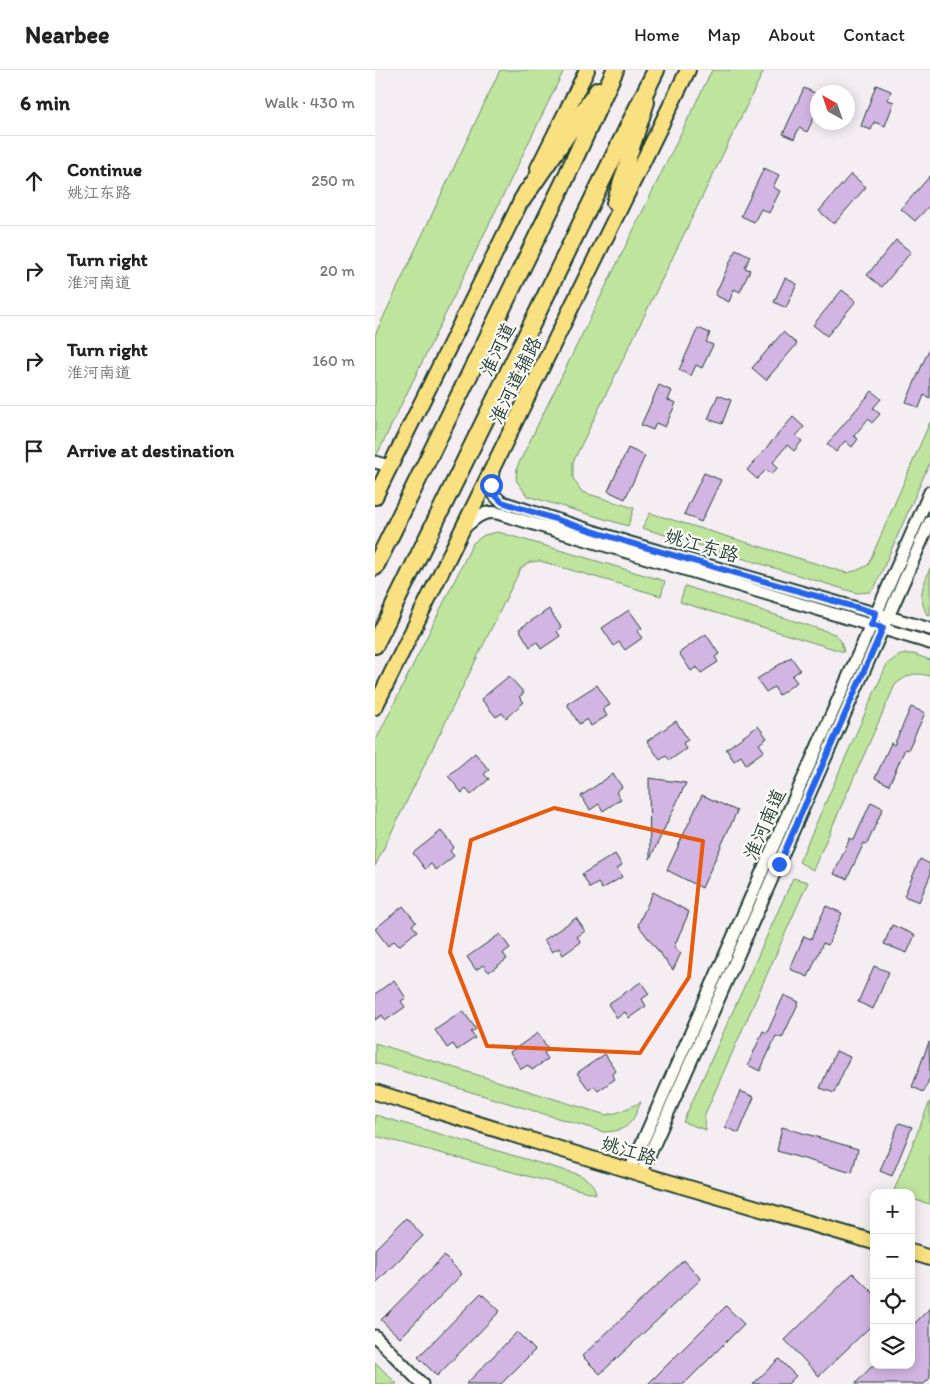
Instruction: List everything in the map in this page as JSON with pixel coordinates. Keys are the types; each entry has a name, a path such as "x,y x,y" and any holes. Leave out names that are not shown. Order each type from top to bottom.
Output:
{"highway":[{"path":"522,200 614,70"},
{"name":"淮河道","path":"375,566 563,184 614,70"},
{"name":"淮河道","path":"375,645 656,70"}],"main road":[{"path":"375,495 587,70"},
{"path":"601,246 656,70"},
{"name":"淮河道辅路","path":"375,707 688,70"},
{"name":"姚江路","path":"375,1092 870,1241"},
{"path":"915,1253 930,1258"}],"street":[{"path":"375,462 390,466"},
{"name":"姚江东路","path":"493,469 492,492 502,502 627,542 930,629"},
{"name":"淮河南道","path":"636,1172 876,613 930,492"},
{"name":"姚江东路","path":"461,531 482,514 489,511 930,643"},
{"name":"淮河南道","path":"636,1172 930,522"},
{"path":"375,1336 422,1384"}],"highlighted area":[{"path":"554,808 703,841 689,977 640,1053 487,1046 450,952 471,840"}],"green space":[{"path":"500,70 564,70 375,459 375,335"},
{"path":"712,70 764,70 573,462 573,478 582,492 634,508 628,526 527,496 516,480 517,467"},
{"path":"930,422 930,462 875,587 870,592 857,593 642,528 650,513 847,573 858,570 868,565"},
{"path":"498,532 665,581 661,596 540,561 530,562 521,568 375,866 375,742 473,543 484,535"},
{"path":"930,568 930,616 927,615 922,602 922,591"},
{"path":"685,586 835,634 841,641 844,652 680,602"},
{"path":"914,654 930,660 930,676 911,675 895,685 813,870 799,862 887,664 898,656"},
{"path":"793,878 808,882 705,1114 706,1130 683,1122"},
{"path":"375,1043 606,1115 619,1112 641,1102 632,1120 624,1128 604,1132 375,1063"},
{"path":"930,1101 930,1204 915,1200 915,1189 895,1189"},
{"path":"375,1115 580,1175 593,1185 596,1194 375,1136"},
{"path":"375,1362 397,1384 375,1384"}],"building":[{"path":"876,85 891,91 888,100 894,102 885,126 874,122 871,130 861,126"},
{"path":"804,88 810,91 810,126 807,132 799,128 794,139 783,134"},
{"path":"764,168 779,175 773,187 780,191 769,213 761,209 754,222 741,216"},
{"path":"851,174 866,187 834,224 819,211"},
{"path":"930,176 930,205 915,221 901,209"},
{"path":"896,240 911,252 882,287 867,275"},
{"path":"736,249 750,256 745,268 750,270 740,292 734,289 729,302 715,295"},
{"path":"785,278 797,284 786,308 774,302"},
{"path":"842,290 856,301 827,336 813,325"},
{"path":"698,328 710,333 706,342 713,345 702,368 696,365 691,376 679,370"},
{"path":"783,332 797,344 766,380 752,368"},
{"path":"930,347 930,398 924,395 919,408 906,402"},
{"path":"659,385 672,391 668,400 676,403 665,427 656,423 653,430 641,425"},
{"path":"872,391 881,399 873,408 880,414 872,423 868,419 854,436 858,439 852,447 845,441 836,452 827,444"},
{"path":"718,395 731,400 722,424 708,419"},
{"path":"793,417 804,427 796,436 802,441 794,451 787,445 773,462 778,467 772,474 766,470 757,479 747,470"},
{"path":"628,448 645,456 625,499 608,491"},
{"path":"704,473 721,480 701,522 684,514"},
{"path":"549,609 561,627 557,631 560,636 541,649 537,642 530,647 519,629"},
{"path":"629,610 642,628 637,631 642,638 625,650 619,642 614,646 602,628"},
{"path":"706,634 719,654 715,657 718,662 701,673 697,667 691,671 679,653"},
{"path":"791,657 800,670 792,676 797,682 779,695 774,687 766,692 757,679"},
{"path":"509,676 524,693 519,697 524,702 506,718 502,713 496,717 481,699"},
{"path":"597,685 610,705 603,709 607,716 591,726 587,719 579,724 567,704"},
{"path":"911,707 925,713 908,750 905,749 889,785 875,778 891,743 894,745"},
{"path":"676,721 688,740 683,743 686,749 670,760 666,756 660,760 647,741"},
{"path":"758,726 767,738 759,744 764,751 746,764 741,756 734,761 726,749"},
{"path":"475,753 489,770 484,774 489,779 471,795 466,789 462,793 448,776"},
{"path":"613,774 622,787 616,792 621,799 603,811 599,804 590,810 581,796"},
{"path":"649,778 686,783 650,859"},
{"path":"702,795 737,811 702,888 667,870"},
{"path":"871,802 883,808 867,844 864,843 847,879 834,874 850,838 854,840"},
{"path":"441,831 454,847 450,851 454,856 436,870 431,864 425,869 413,853"},
{"path":"615,854 622,865 617,869 622,877 602,889 598,883 590,888 582,874"},
{"path":"920,859 930,864 930,876 919,902 904,896"},
{"path":"653,892 689,912 674,947 681,953 673,970 638,925"},
{"path":"403,906 416,922 412,925 417,931 399,946 394,941 388,946 375,929"},
{"path":"826,906 842,913 828,945 823,943 808,977 790,969 804,936 811,939"},
{"path":"576,918 585,931 577,937 581,942 563,955 559,948 552,952 544,940"},
{"path":"892,925 915,935 907,953 884,944"},
{"path":"500,934 510,948 503,953 507,959 489,972 483,965 476,970 467,957"},
{"path":"874,966 889,972 873,1009 858,1002"},
{"path":"394,980 406,998 401,1001 405,1007 385,1021 382,1015 375,1020 375,994"},
{"path":"641,982 649,994 642,999 646,1006 629,1018 625,1012 617,1018 608,1004"},
{"path":"784,995 799,1002 782,1038 776,1036 760,1071 748,1065 763,1031 767,1033"},
{"path":"463,1011 476,1029 471,1032 475,1038 457,1050 453,1044 447,1048 435,1030"},
{"path":"538,1033 549,1050 544,1053 548,1059 532,1070 528,1065 521,1069 510,1052"},
{"path":"929,1042 930,1077 924,1092 912,1087"},
{"path":"836,1051 850,1057 834,1093 820,1088"},
{"path":"605,1054 616,1071 612,1074 615,1079 598,1091 594,1086 589,1090 577,1073"},
{"path":"740,1091 754,1097 739,1133 725,1127"},
{"path":"899,1123 912,1127 892,1176 880,1171"},
{"path":"782,1127 858,1149 852,1173 777,1151"},
{"path":"406,1218 423,1236 375,1284 375,1249"},
{"path":"444,1256 462,1274 400,1338 381,1320"},
{"path":"684,1260 701,1279 600,1374 582,1356"},
{"path":"853,1273 870,1290 870,1327 819,1376 785,1340"},
{"path":"481,1293 500,1311 437,1376 418,1357"},
{"path":"726,1306 744,1324 684,1384 648,1384"},
{"path":"930,1308 930,1378 924,1384 855,1384 870,1368 915,1369 915,1323"},
{"path":"517,1332 535,1350 501,1384 466,1384"},
{"path":"779,1359 796,1376 788,1384 753,1384"}],"route":[{"path":"491,485 492,492 502,502 627,542 876,613 871,625 883,628 779,864"}]}
